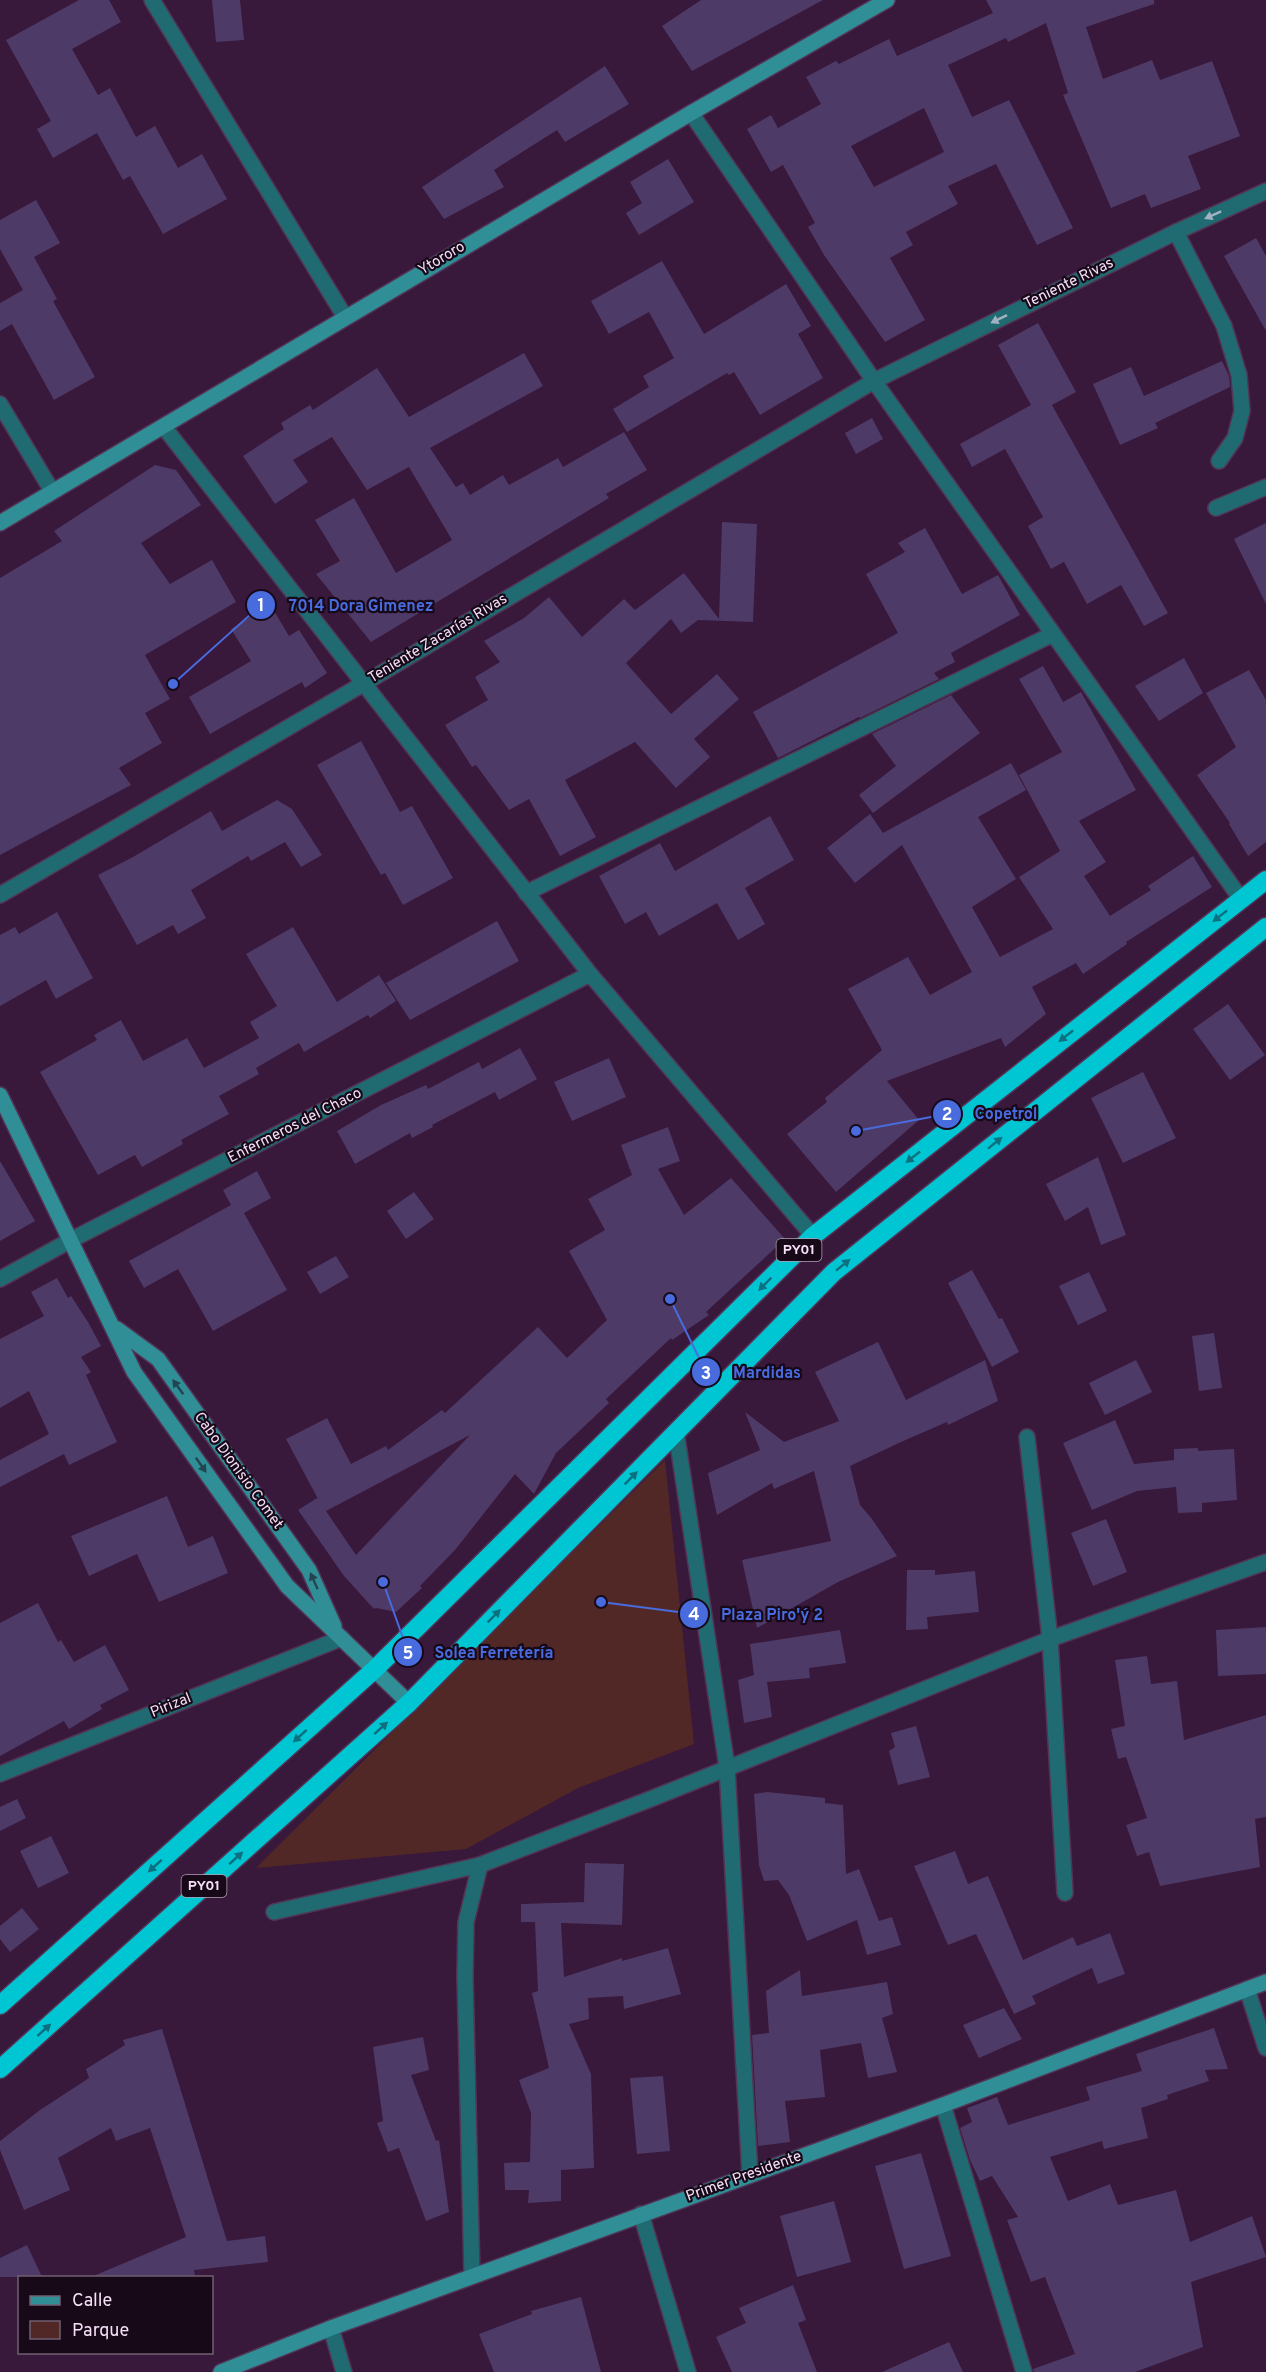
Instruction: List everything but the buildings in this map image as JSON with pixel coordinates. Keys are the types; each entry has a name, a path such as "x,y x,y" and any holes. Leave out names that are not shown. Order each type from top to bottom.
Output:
{"highway":[{"name":"PY01","path":"0,2005 375,1669 813,1236 1266,880"},
{"name":"PY01","path":"0,2069 409,1703 834,1272 1266,927"}],"street":[{"path":"152,0 345,317"},
{"name":"Ytororo","path":"0,523 164,428 345,317 887,0"},
{"path":"691,113 874,381 1241,899"},
{"name":"Teniente Rivas","path":"874,381 1176,232 1266,191"},
{"path":"1176,232 1224,326 1239,375 1242,411 1235,438 1219,461"},
{"name":"Teniente Zacarías Rivas","path":"0,895 363,684 874,381"},
{"path":"0,404 52,491"},
{"path":"164,428 590,974 813,1236"},
{"path":"1216,508 1266,487"},
{"path":"526,893 1053,634"},
{"name":"Enfermeros del Chaco","path":"0,1279 71,1240 590,974"},
{"name":"Cabo Dionisio Comet","path":"0,1095 134,1372 287,1586 409,1703"},
{"name":"Cabo Dionisio Comet","path":"114,1327 158,1359 309,1570 340,1636"},
{"path":"676,1431 727,1767 750,2175"},
{"path":"1027,1437 1050,1639 1065,1893"},
{"path":"274,1912 480,1865 1050,1639 1266,1562"},
{"name":"Pirizal","path":"0,1774 340,1636"},
{"path":"472,2276 465,1976 466,1922 480,1865"},
{"name":"Primer Presidente","path":"221,2372 331,2328 943,2105 1266,1982"},
{"path":"1247,1989 1266,2048"},
{"path":"943,2105 1024,2372"},
{"path":"641,2214 688,2372"},
{"path":"331,2328 344,2372"}],"green space":[{"path":"665,1460 694,1744 578,1788 466,1849 256,1868"}],"place":[{"name":"7014 Dora Gimenez","path":"173,684"},
{"name":"Copetrol","path":"856,1131"},
{"name":"Mardidas","path":"670,1299"},
{"name":"Solea Ferretería","path":"383,1582"},
{"name":"Plaza Piro'ý 2","path":"601,1602"}]}
